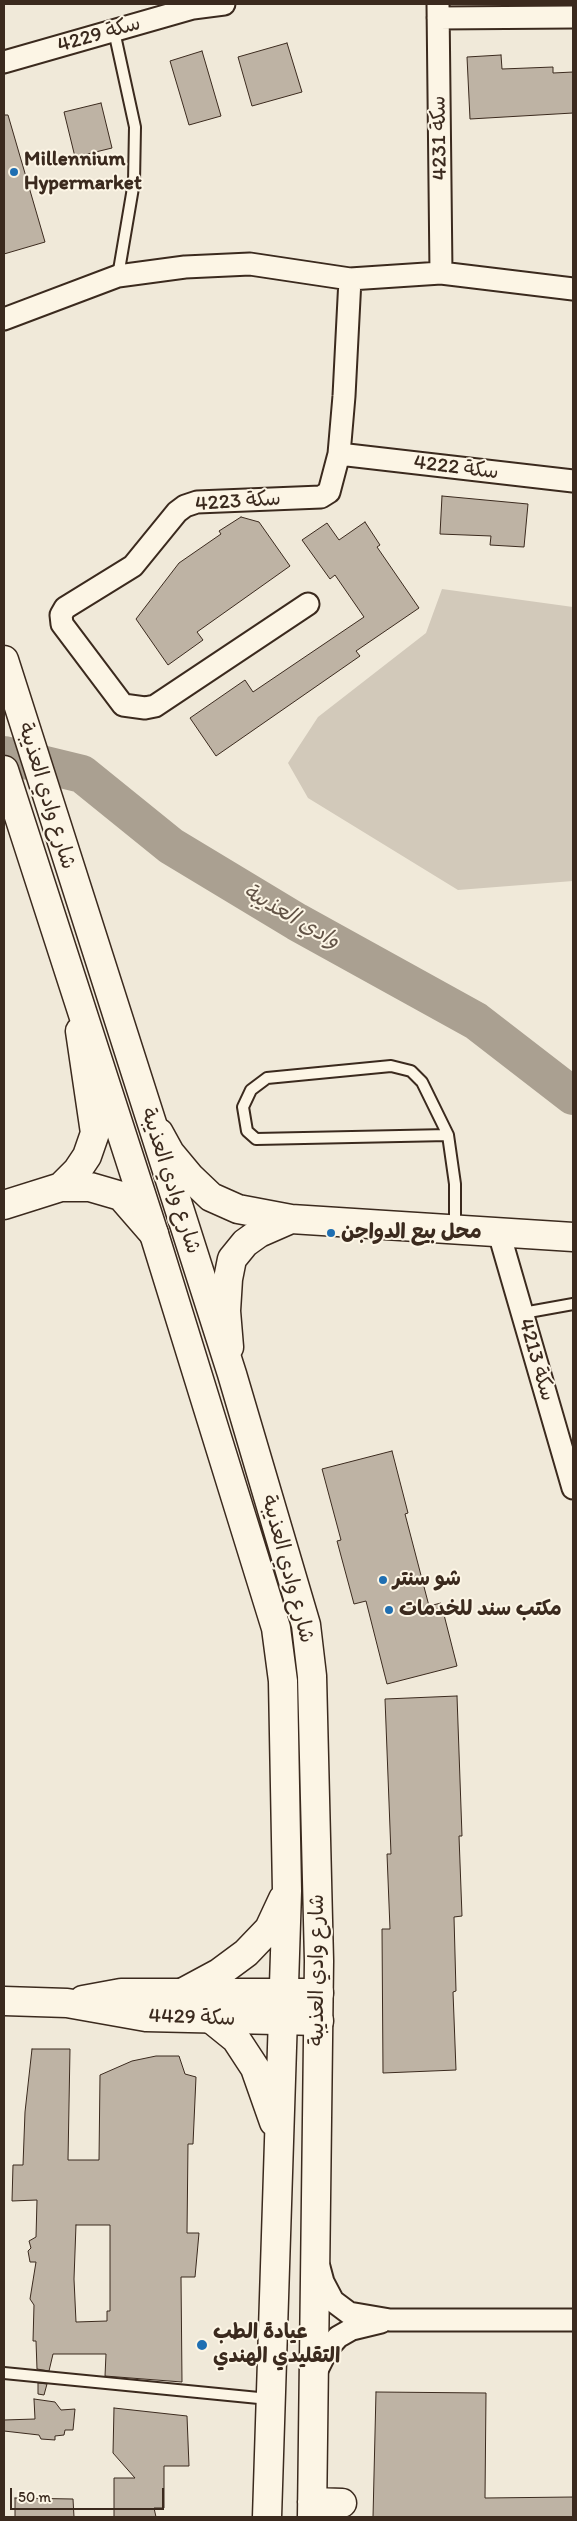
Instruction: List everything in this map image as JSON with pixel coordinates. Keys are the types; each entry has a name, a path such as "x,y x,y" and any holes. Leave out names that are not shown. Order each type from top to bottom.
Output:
{"main road":[{"name":"شارع وادي العذيبة","path":"5,665 102,973 232,1374 306,1625 312,1676 319,1993 312,2509"},
{"name":"شارع وادي العذيبة","path":"4,770 154,1234 276,1628 283,1681 287,1891 267,2517"},
{"path":"61,1187 77,1171 87,1156 94,1133 72,983"},
{"path":"150,1118 170,1152 190,1177 211,1197 238,1209 291,1219 573,1237"},
{"path":"4,1205 61,1187 90,1187 121,1196 154,1234"},
{"path":"232,1374 226,1311 228,1278 232,1259 245,1243 259,1233 291,1219"},
{"path":"180,1994 219,1973 246,1953 269,1929 287,1891"},
{"name":"سكة 4429","path":"67,2003 121,1993 319,1993"},
{"name":"سكة 4429","path":"4,2000 67,2003 146,2017 319,2021"},
{"path":"210,2018 236,2039 255,2068 280,2138"},
{"path":"312,2509 342,2503"}],"street":[{"name":"سكة 4229","path":"4,62 114,31 193,6 224,4"},
{"path":"438,11 573,17"},
{"name":"سكة 4231","path":"438,11 441,273"},
{"path":"4,318 118,276 184,267 250,264 350,279 441,273 573,289"},
{"name":"سكة 4223","path":"308,604 155,706 145,708 124,705 62,624 61,615 65,608 133,566 177,512 185,506 197,502 322,496 331,489 339,454 350,279"},
{"name":"سكة 4222","path":"339,454 573,481"},
{"name":"سكة 4213","path":"499,1233 573,1488"},
{"path":"316,2254 323,2282 333,2301 349,2313 390,2320 573,2320"},
{"path":"315,2374 328,2348 338,2337 352,2329 390,2320"}],"lane":[{"path":"114,31 135,127 134,182 118,276"},
{"path":"448,1135 256,1139 246,1131 243,1107 251,1090 267,1078 392,1066 411,1071 422,1082 448,1135 455,1184 455,1230"},
{"path":"523,1313 573,1304"},
{"path":"4,2374 271,2399"}],"shaded area":[{"path":"442,589 573,607 573,881 458,890 308,798 288,763 318,717 426,633"}],"building":[{"path":"287,43 302,92 252,106 238,57"},
{"path":"202,51 221,116 189,125 170,61"},
{"path":"501,55 502,69 553,67 553,73 573,72 573,113 470,119 467,57"},
{"path":"101,103 112,148 75,157 64,112"},
{"name":"Millennium Hypermarket","path":"4,115 8,115 45,242 4,254"},
{"path":"442,496 528,504 524,547 490,545 491,536 440,534"},
{"path":"241,517 259,522 290,566 197,632 203,640 168,665 136,619 179,563 221,534 219,531"},
{"path":"365,522 380,545 377,547 419,608 356,651 360,656 216,756 190,718 245,680 253,692 364,617 335,575 330,579 302,540 327,523 339,540"},
{"path":"392,1451 408,1513 405,1514 429,1606 441,1603 457,1666 387,1684 366,1601 354,1604 337,1541 341,1540 322,1469"},
{"path":"457,1696 462,1836 459,1836 462,1916 454,1917 456,1991 453,1992 456,2070 383,2073 382,1929 390,1929 387,1854 391,1854 385,1699"},
{"path":"32,2049 70,2049 68,2160 99,2160 100,2075 132,2061 156,2056 179,2056 185,2074 196,2077 193,2144 188,2144 187,2233 199,2233 195,2277 181,2277 182,2382 105,2376 106,2354 53,2354 49,2371 37,2369 36,2341 33,2341 34,2305 30,2299 36,2262 30,2262 28,2251 31,2248 29,2241 36,2237 37,2200 12,2201 13,2165 23,2165 25,2112","holes":["76,2225 110,2225 110,2311 107,2311 107,2321 76,2322 74,2279"]},
{"path":"38,2383 47,2384 44,2395 38,2394"},
{"path":"376,2392 486,2393 485,2498 573,2497 573,2517 373,2517"},
{"path":"34,2399 55,2402 61,2410 75,2409 73,2430 65,2430 64,2435 55,2436 55,2440 41,2439 39,2435 4,2431 4,2420 35,2419"},
{"path":"114,2408 187,2416 189,2466 164,2466 164,2508 154,2508 156,2517 114,2517 114,2478 135,2478 113,2453"},
{"path":"15,2498 73,2499 74,2517 15,2517"}],"waterway":[{"name":"وادي العذيبة","path":"4,755 82,774 171,846 297,922 476,1021 573,1096"}],"place":[{"name":"Millennium Hypermarket","path":"14,172"},
{"name":"محل بيع الدواجن","path":"331,1233"},
{"name":"شو سنتر","path":"383,1580"},
{"name":"مكتب سند للخدمات","path":"389,1610"},
{"name":"عيادة الطب التقليدي الهندي","path":"202,2345"}]}
